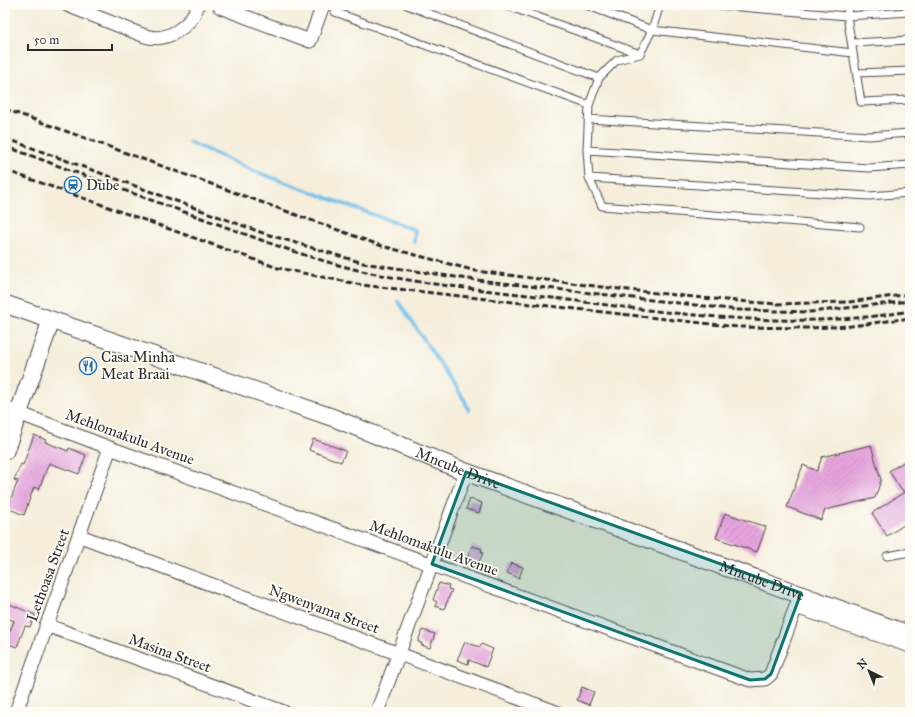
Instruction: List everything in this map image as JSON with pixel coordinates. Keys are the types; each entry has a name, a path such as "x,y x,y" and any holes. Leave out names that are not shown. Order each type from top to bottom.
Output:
{"street":[{"path":"67,5 145,36 154,37 170,35 181,29 193,16 198,5"},
{"path":"220,7 310,41 323,5"},
{"name":"Mncube Drive","path":"5,304 334,418 466,472 798,600 910,635"},
{"path":"5,451 12,410 51,321"},
{"name":"Mehlomakulu Avenue","path":"12,410 110,448 750,680 764,679 771,674 798,600"},
{"name":"Lethoasa Street","path":"16,712 46,625 80,536 110,448"},
{"path":"377,712 466,472"},
{"name":"Ngwenyama Street","path":"80,536 556,712"},
{"path":"798,600 910,646"},
{"name":"Masina Street","path":"46,625 284,712"}],"lane":[{"path":"407,5 598,78"},
{"path":"505,5 640,54"},
{"path":"586,5 652,30 853,53"},
{"path":"660,5 652,30 640,54 617,60 598,78 588,104 586,150 589,178 602,206 860,227"},
{"path":"717,5 847,16 910,12"},
{"path":"848,5 847,16 862,102 910,100"},
{"path":"336,12 588,104"},
{"path":"852,44 910,40"},
{"path":"857,73 910,71"},
{"path":"588,119 869,136 910,133"},
{"path":"586,150 869,168 910,164"},
{"path":"589,178 869,196 910,193"},
{"path":"887,556 910,552"}],"highlighted area":[{"path":"466,472 801,593 771,674 765,679 750,680 432,564"}],"building":[{"path":"34,435 46,440 45,442 68,451 69,448 86,455 79,474 49,463 39,489 34,487 24,515 7,508 18,481 14,480 21,464 23,465"},
{"path":"313,439 346,451 341,462 309,450"},
{"path":"871,445 881,480 875,498 825,510 821,520 787,507 803,465 817,471 822,457"},
{"path":"910,458 910,521 887,536 872,513 906,491 902,491 889,471"},
{"path":"470,499 482,503 479,513 466,509"},
{"path":"725,513 766,527 757,552 716,538"},
{"path":"472,546 482,549 481,552 483,553 478,564 467,559"},
{"path":"511,563 523,567 519,578 507,573"},
{"path":"439,583 449,586 448,589 452,590 444,609 435,606 437,602 433,600"},
{"path":"5,602 35,615 30,627 25,626 17,647 5,643 14,621 5,617"},
{"path":"422,630 435,634 430,648 421,645 422,643 418,642"},
{"path":"465,642 480,647 481,644 493,649 486,667 469,660 468,664 457,660"},
{"path":"582,687 594,692 589,705 577,700"}],"waterway":[{"path":"189,142 254,171 415,230 414,242"},
{"path":"398,301 465,401 469,411"}],"railway":[{"path":"5,109 382,246 476,271 610,288 776,304 849,302 910,294"},
{"path":"5,138 263,233 363,263 468,279 739,310 810,312 910,301"},
{"path":"5,146 288,250 350,268 398,278 451,286 665,312 747,319 829,320 870,317 910,311"},
{"path":"5,170 278,268 362,285 738,327 810,328 851,326 910,318"}],"place":[{"name":"Dube","path":"73,185"},
{"name":"Casa Minha Meat Braai","path":"88,366"}]}
